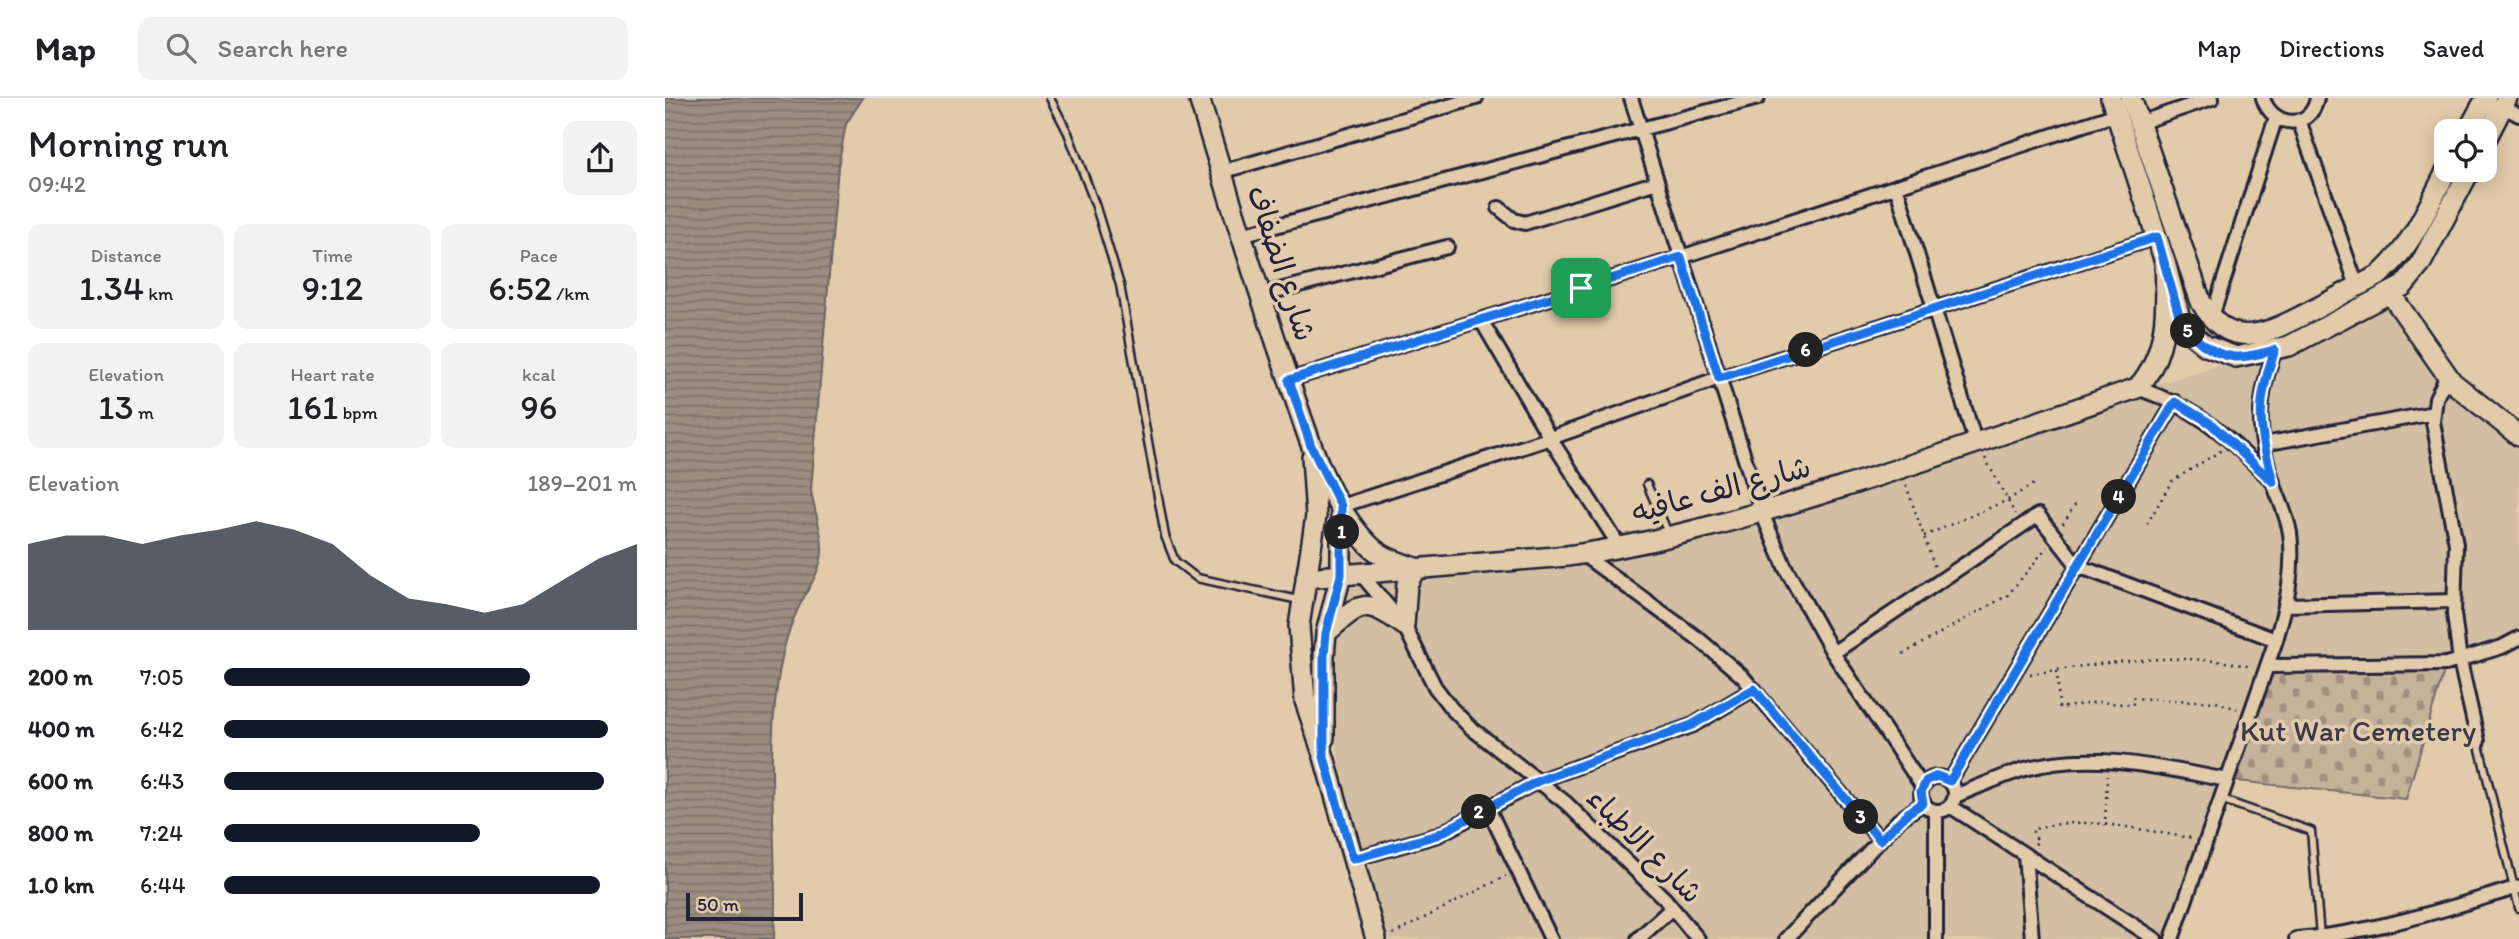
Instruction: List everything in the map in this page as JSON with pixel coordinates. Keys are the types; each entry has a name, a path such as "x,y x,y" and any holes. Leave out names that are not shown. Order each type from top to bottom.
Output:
{"street":[{"name":"شارع الضفاف","path":"1199,98 1260,295 1311,446"},
{"path":"1221,172 1476,98"},
{"path":"1632,98 1762,513 1785,567 1833,653 1922,786"},
{"path":"1241,235 1758,98"},
{"path":"2131,98 2201,302 2212,317 2235,332 2263,334 2272,331 2378,276 2401,254 2440,182"},
{"path":"2139,123 2212,98"},
{"path":"2263,98 2266,107 2276,117 2288,122 2299,120 2312,111 2317,98"},
{"path":"2484,119 2504,104"},
{"path":"1289,380 1681,257 1896,186 2114,106 2165,262 2180,319 2186,330 2206,346 2236,357 2289,345 2403,286 2420,265 2464,182"},
{"path":"2212,317 2276,117"},
{"path":"2299,120 2357,286"},
{"path":"1499,208 1514,220 1525,223 1657,182"},
{"path":"1896,186 1976,444"},
{"path":"1341,506 1550,438 1719,378 2157,237"},
{"path":"1260,295 1447,247"},
{"path":"2165,262 2167,303 2164,331 2150,373 2137,388 2175,402 2210,423 2273,482"},
{"path":"2390,293 2447,376 2471,399 2519,436"},
{"path":"1481,320 1550,438 1621,547"},
{"path":"2172,939 2276,640 2285,605 2291,564 2290,535 2285,510 2273,482 2260,422 2261,399 2275,350"},
{"path":"2447,376 2436,398 2433,422 2456,544 2454,601 2460,661 2478,741"},
{"name":"شارع الف عافيه","path":"1306,578 1452,567 1582,554 1621,547 1762,513 1976,444 2137,388"},
{"path":"2155,939 2025,855 1953,801 1950,781 2175,402"},
{"path":"2265,444 2434,413"},
{"path":"1311,446 1341,506 1369,544 1384,558 1416,568 1407,584 1404,625 1373,606 1355,607 1326,633"},
{"path":"1311,446 1316,516 1301,600 1299,646 1305,701 1324,757 1376,939"},
{"path":"1324,757 1326,633 1351,574 1341,506"},
{"path":"1833,653 2038,515 2078,566 2276,640"},
{"path":"1582,554 1700,640 1754,689 1880,840"},
{"name":"شارع الاطباء","path":"1351,574 1404,625 1434,687 1451,708 1470,727 1566,803 1672,908 1698,939"},
{"path":"2285,605 2454,601"},
{"path":"2266,668 2419,666 2460,661 2519,638"},
{"path":"1353,859 1437,835 1538,781 1692,725 1754,689"},
{"path":"1950,781 1937,776 1926,781 1922,786 1923,803 1936,811 1945,810 1953,801 2027,768 2074,761 2149,765 2227,780"},
{"path":"1786,939 1880,840 1909,812 1923,803"},
{"path":"1488,807 1551,939"},
{"path":"1936,811 1936,939"},
{"path":"2025,855 2032,939"},
{"path":"2296,939 2378,928 2516,887"},
{"path":"1638,939 1672,908"}],"lane":[{"path":"1050,98 1095,204 1120,285 1165,536 1175,561 1198,578 1301,600"},
{"path":"1647,484 1669,536"},
{"path":"2478,741 2519,908"},
{"path":"2221,799 2311,831 2320,937"}],"path":[{"path":"2147,524 2172,481 2233,443"},
{"path":"1976,444 2022,526"},
{"path":"1900,469 1940,581"},
{"path":"1924,537 2008,500 2035,483"},
{"path":"1903,654 2008,595 2055,536 2076,503"},
{"path":"2016,671 2028,674 2146,659 2219,659 2266,668"},
{"path":"2057,670 2059,708 2098,702 2133,705 2132,698 2216,702 2251,713"},
{"path":"2105,826 2108,762"},
{"path":"2025,855 2038,842 2032,830 2065,822 2206,841"},
{"path":"1383,939 1518,870"}],"shaded area":[{"path":"665,98 863,98 846,124 838,167 811,490 821,536 821,560 787,639 774,719 774,939 665,939"},
{"path":"2397,291 2452,382 2519,437 2519,636 2446,664 2267,666 2171,939 1379,939 1353,843 1324,671 1343,548 1399,565 1582,554 1762,513 2109,398 2275,350"}],"green space":[{"name":"Kut War Cemetery","path":"2446,664 2406,799 2227,780 2267,666"}],"route":[{"path":"2157,237 2180,319 2186,330 2206,346 2236,357 2275,350 2264,384 2260,411 2273,482 2231,440 2210,423 2175,402 1950,781 1937,776 1926,781 1921,792 1923,803 1909,812 1880,840 1754,689 1692,725 1538,781 1437,835 1353,859 1324,757 1324,656 1326,633 1341,575 1341,506 1311,446 1289,380 1581,288 1681,257 1719,378 2157,237"}]}
